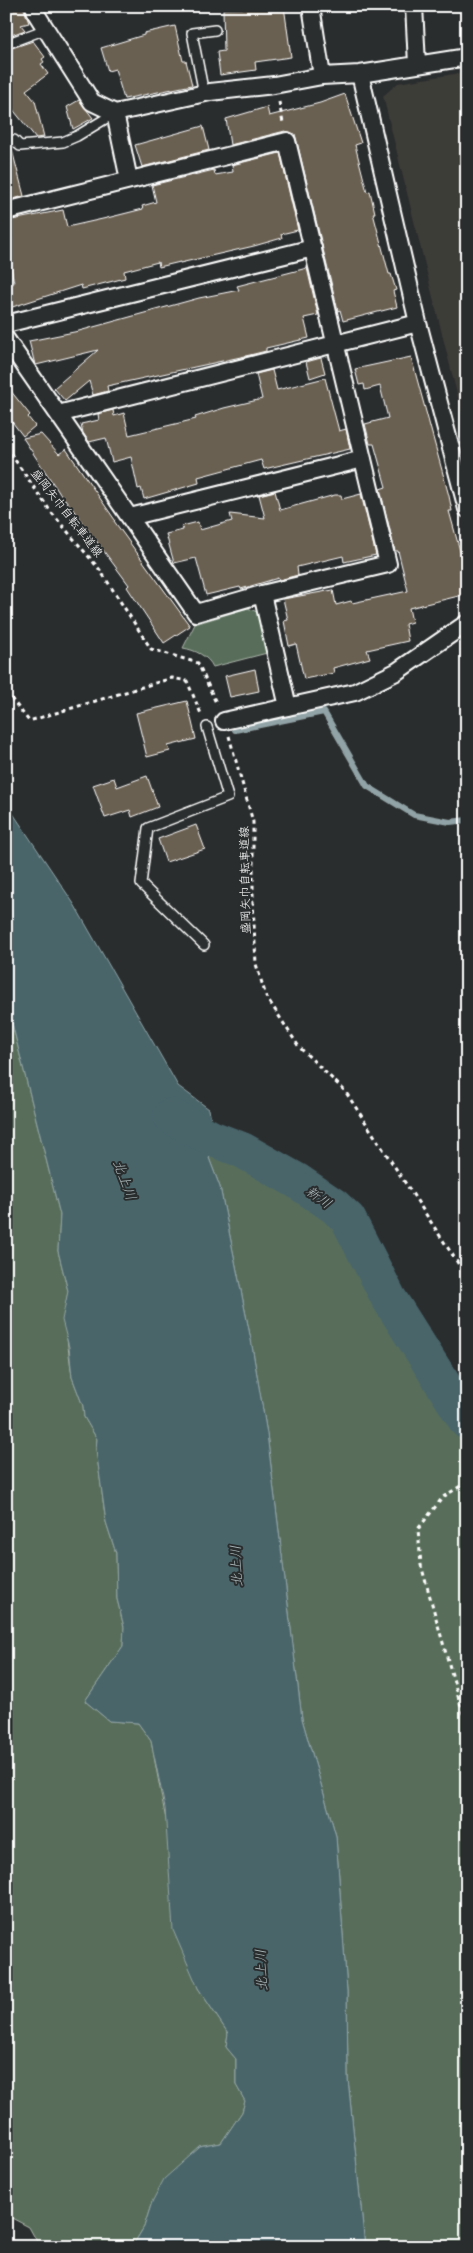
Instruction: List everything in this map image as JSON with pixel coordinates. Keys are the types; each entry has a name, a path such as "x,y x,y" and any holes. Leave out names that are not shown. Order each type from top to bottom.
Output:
{"street":[{"path":"34,6 46,30 92,102 115,112 204,94 274,85 322,76 360,74 467,57"},
{"path":"311,6 322,76"},
{"path":"414,6 417,64"},
{"path":"360,74 418,323 467,509"},
{"path":"115,112 129,180"},
{"path":"6,212 287,140 388,564 262,594 196,613 6,339"},
{"path":"6,324 313,248"},
{"path":"58,414 418,323"},
{"path":"130,518 363,459"},
{"path":"262,594 288,707"},
{"path":"224,721 355,692 396,672 467,623"}],"lane":[{"path":"6,44 46,30"},
{"path":"204,94 192,33 215,30"},
{"path":"14,140 20,146 64,142 115,112"},
{"path":"204,944 140,884 148,828 228,797 207,727"}],"path":[{"path":"274,85 287,140"},
{"name":"盛岡矢巾自転車道線","path":"6,446 51,512 100,570 151,648 198,663 224,721 253,822 252,894 256,964 266,996 299,1047 344,1091 467,1277"},
{"path":"6,692 29,721 172,678 180,679 187,681 207,727"},
{"path":"467,1482 443,1497 418,1529 421,1565 467,1728"}],"shaded area":[{"path":"467,72 467,434 383,96 398,83"}],"green space":[{"path":"248,608 257,612 267,653 213,667 201,654 183,648 195,624"},
{"path":"6,1009 10,1015 60,1215 58,1251 68,1291 66,1304 67,1339 72,1377 83,1406 84,1417 97,1439 96,1449 106,1522 116,1553 117,1599 124,1627 123,1646 85,1701 109,1721 138,1723 151,1741 198,1988 228,2033 226,2047 236,2059 236,2085 245,2101 242,2112 221,2143 200,2147 152,2202 144,2227 132,2247 40,2247 29,2227 6,2215"},
{"path":"216,1150 291,1196 333,1227 467,1451 467,2247 365,2247 348,2079 347,1991 336,1836 302,1719 267,1434 251,1340 220,1187 209,1158"}],"water":[{"name":"北上川","path":"6,803 74,904 178,1086 209,1109 216,1150 209,1158 220,1187 251,1340 267,1434 302,1719 336,1836 347,1991 348,2079 365,2247 132,2247 144,2227 152,2202 164,2179 200,2147 221,2143 242,2112 245,2101 236,2085 236,2059 226,2047 228,2033 198,1988 173,1930 165,1808 151,1741 138,1723 109,1721 85,1701 123,1646 124,1627 117,1599 116,1553 106,1522 96,1449 97,1439 84,1417 83,1406 72,1377 69,1347 62,1320 68,1291 58,1251 60,1215 10,1015 6,1009"}],"building":[{"path":"6,6 23,6 29,23 21,25 25,30 6,37"},
{"path":"257,6 284,6 291,57 255,62 256,70 220,75 217,52 224,51 223,9 257,8"},
{"path":"175,26 183,61 186,61 192,85 124,99 115,69 108,71 101,48 144,35 144,33"},
{"path":"33,41 45,57 42,59 44,62 41,64 48,74 26,90 35,101 44,137 36,138 6,101 6,50"},
{"path":"345,94 361,143 355,145 367,192 370,191 375,213 373,213 389,274 391,274 396,290 393,291 397,307 343,321 340,310 338,311 295,134 285,131 230,145 226,119 267,107 269,116 320,103"},
{"path":"79,100 93,118 73,129 67,107"},
{"path":"203,126 209,150 142,167 135,145"},
{"path":"12,150 24,196 6,201 6,151"},
{"path":"280,153 298,230 281,234 282,238 254,246 180,263 159,267 158,262 124,271 125,278 82,289 81,285 6,309 6,286 14,283 6,242 12,241 7,221 63,210 67,227 107,218 143,209 142,206 156,202 152,185 214,170 215,175 233,172 232,165"},
{"path":"307,268 318,315 304,318 309,338 266,348 266,351 250,355 107,386 108,391 93,395 89,381 65,401 54,388 98,350 36,365 34,361 29,341 79,331 199,298 239,290 237,286"},
{"path":"411,357 449,496 452,511 449,511 467,576 467,594 409,608 412,622 405,624 408,641 367,650 370,658 333,668 334,673 304,679 296,644 289,646 284,621 288,620 283,599 333,590 336,605 408,591 398,551 395,551 380,489 386,487 374,444 370,444 365,424 388,418 380,386 365,390 364,384 359,385 355,369"},
{"path":"321,358 325,373 310,378 306,362"},
{"path":"272,370 277,390 325,378 339,431 346,429 350,449 264,469 261,460 198,477 199,483 144,499 141,488 138,489 131,457 112,462 106,438 89,442 83,433 81,424 99,420 98,414 113,410 114,416 124,413 129,435 196,419 195,417 224,408 262,399 256,374"},
{"path":"6,385 30,415 28,417 35,426 23,436 6,414"},
{"path":"41,434 59,454 66,449 114,521 190,626 164,643 127,587 129,585 64,500 23,438"},
{"path":"275,491 280,510 335,495 341,495 342,499 361,494 376,555 344,562 343,556 297,567 298,575 279,580 278,578 241,589 240,587 206,595 196,558 174,563 166,534 183,530 182,526 198,522 200,530 232,521 230,514 265,518 259,495"},
{"path":"255,669 259,691 230,697 225,676"},
{"path":"187,701 196,739 168,746 170,751 147,757 136,713"},
{"path":"147,776 158,807 132,817 130,810 105,818 93,785 114,778 117,787"},
{"path":"196,825 205,849 166,862 158,839"}],"waterway":[{"path":"235,730 324,712 367,786 414,815 450,822 467,820"},
{"name":"新川","path":"171,1116 211,1138 242,1150 297,1181 334,1206 348,1219 388,1297 467,1422"}]}
